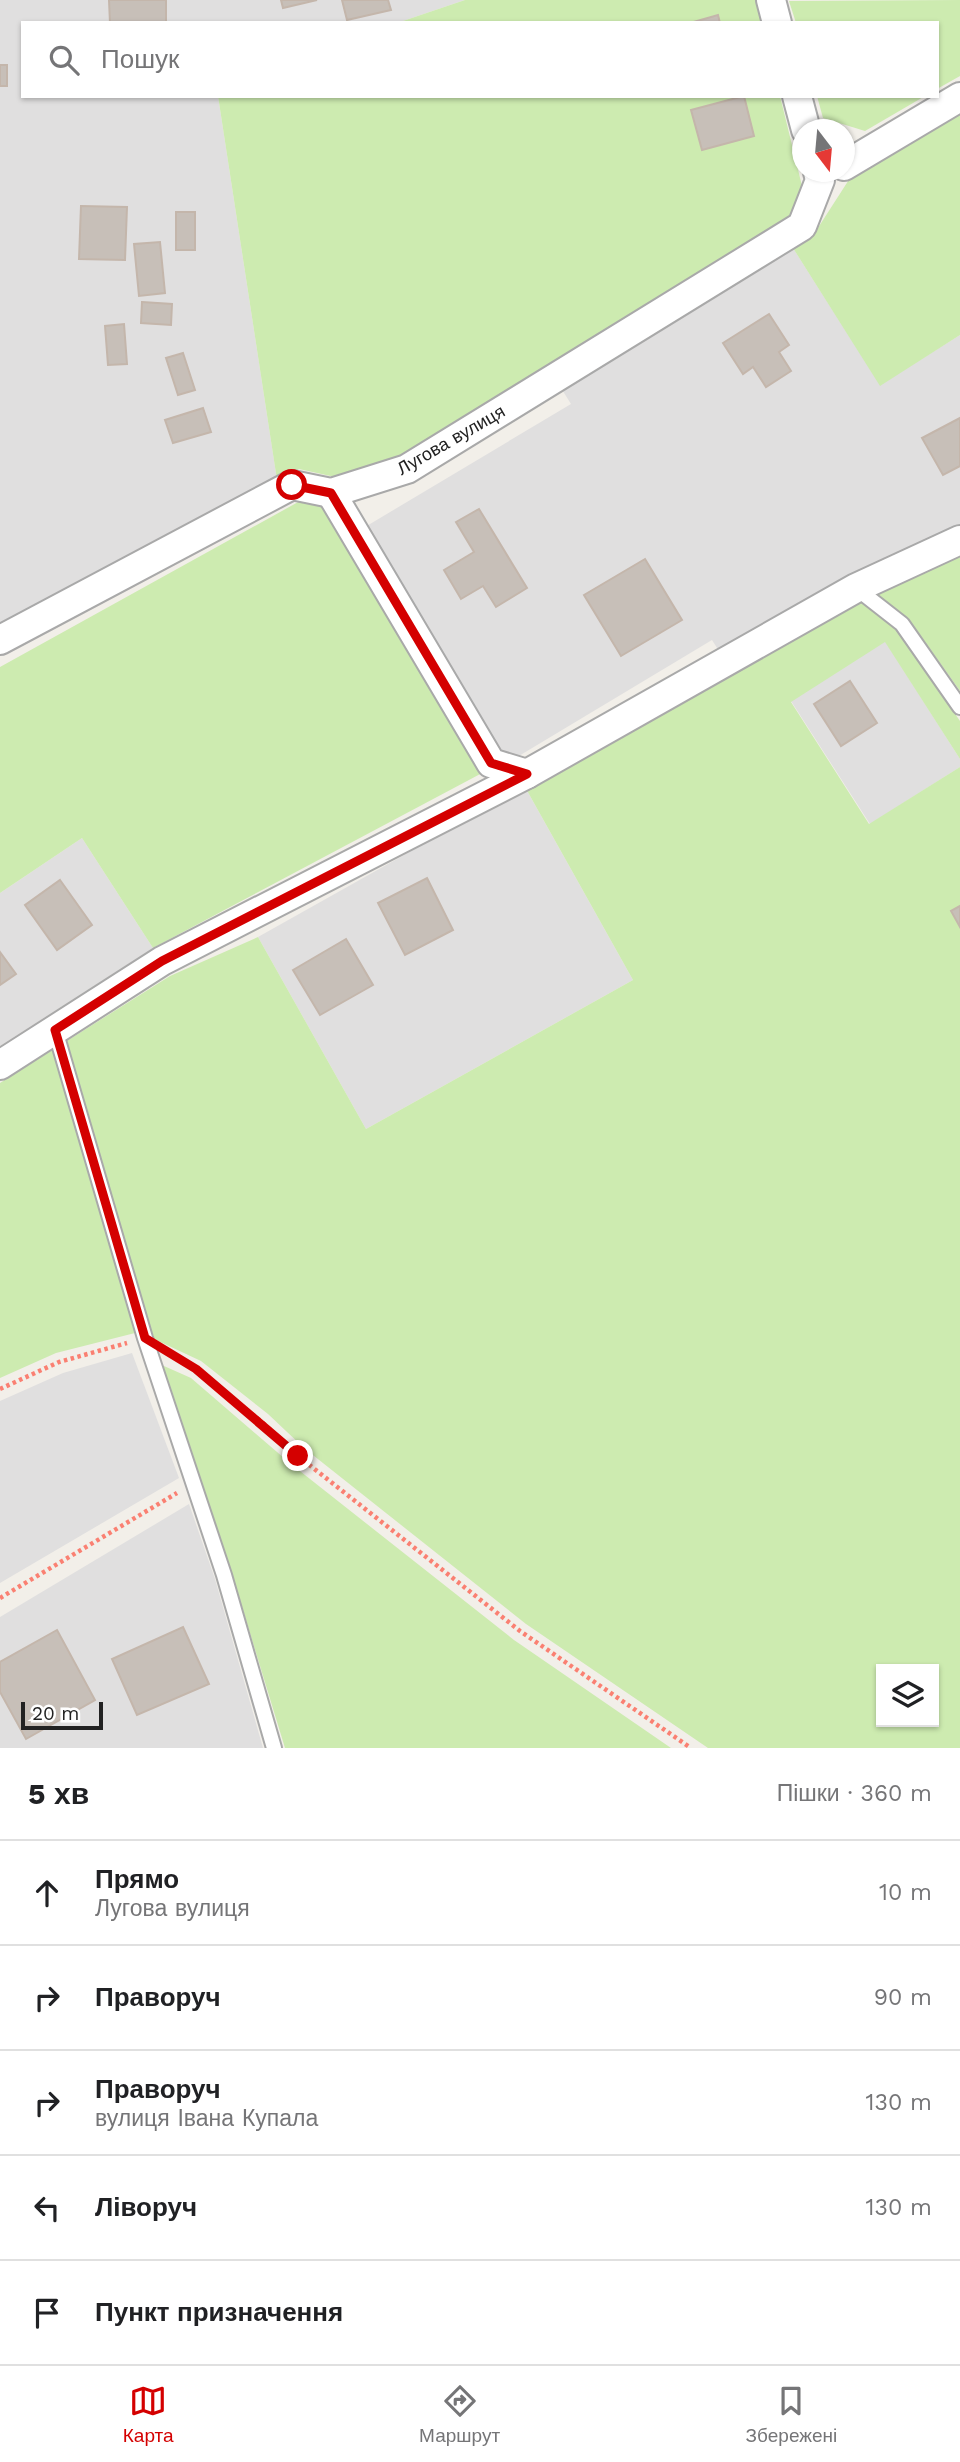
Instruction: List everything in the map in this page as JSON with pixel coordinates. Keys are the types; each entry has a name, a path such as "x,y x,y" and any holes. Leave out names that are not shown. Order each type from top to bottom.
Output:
{"street":[{"path":"771,0 776,21"},
{"path":"855,160 960,97"},
{"path":"798,98 803,119"},
{"name":"Лугова вулиця","path":"0,640 292,485 331,493 407,470 802,226 821,182"},
{"path":"331,493 491,763 527,774"},
{"path":"0,1065 162,961 527,774 856,588 960,540"}],"lane":[{"path":"856,588 902,624 960,707"},
{"path":"55,1030 145,1338 224,1575 274,1748"}],"path":[{"path":"0,1389 59,1362 145,1338 196,1369 298,1456 520,1631 691,1748"},
{"path":"0,1598 192,1484"}],"shaded area":[{"path":"0,0 465,0 403,21 21,21 21,98 218,98 277,480 0,623"},
{"path":"793,248 880,385 960,335 960,527 719,651 712,640 507,763 365,527 571,404 561,388"},
{"path":"885,641 960,759 960,767 870,824 791,701"},
{"path":"525,787 633,980 366,1129 258,937"},
{"path":"82,838 153,948 0,1046 0,893"},
{"path":"132,1353 179,1478 0,1583 0,1401 63,1373"},
{"path":"189,1504 215,1579 263,1748 0,1748 0,1617"}],"green space":[{"path":"465,0 756,0 761,21 403,21"},
{"path":"960,0 960,76 939,88 939,21 795,21 789,1"},
{"path":"218,98 780,98 792,145 792,182 801,182 802,186 793,218 402,458 335,477 299,469 277,480"},
{"path":"818,98 922,98 865,131 855,128 855,119 823,118"},
{"path":"960,111 960,335 880,386 793,248 814,234 847,182 855,182 855,173"},
{"path":"300,501 326,505 484,772 153,948 82,838 0,893 0,667"},
{"path":"960,552 960,691 908,618 874,592"},
{"path":"858,600 896,629 960,721 960,759 885,642 791,702 869,824 960,767 960,1748 708,1748 526,1624 304,1448 268,1414 201,1361 139,1332 56,1353 0,1378 0,1083 170,976 258,937 366,1129 633,980 525,787"},
{"path":"155,1362 191,1378 291,1464 514,1640 671,1748 285,1748 232,1574"}],"building":[{"path":"109,0 166,0 166,21 110,21"},
{"path":"281,0 317,0 283,8"},
{"path":"342,0 388,0 391,10 347,20"},
{"path":"718,15 720,21 697,21"},
{"path":"0,65 7,65 7,86 0,86"},
{"path":"744,98 754,136 702,150 691,110"},
{"path":"81,206 127,207 125,260 79,259"},
{"path":"176,212 195,212 195,250 176,250"},
{"path":"160,242 165,293 139,296 134,244"},
{"path":"142,302 172,304 171,325 141,323"},
{"path":"769,314 789,345 779,352 791,371 766,387 753,367 743,374 723,343"},
{"path":"124,324 127,364 108,365 105,326"},
{"path":"183,353 195,390 178,395 166,358"},
{"path":"203,408 211,432 173,443 165,420"},
{"path":"960,418 960,466 943,475 922,438"},
{"path":"479,509 527,588 496,607 483,586 461,599 444,570 474,552 456,522"},
{"path":"645,559 682,620 621,656 584,595"},
{"path":"850,681 877,723 841,746 814,704"},
{"path":"427,878 453,930 405,955 378,903"},
{"path":"60,880 92,925 57,950 25,905"},
{"path":"960,906 960,927 951,911"},
{"path":"346,939 373,985 320,1015 293,970"},
{"path":"0,952 16,974 0,985"},
{"path":"183,1627 209,1684 137,1715 112,1659"},
{"path":"57,1630 95,1700 26,1739 0,1692 0,1662"}],"route":[{"path":"292,485 331,493 491,763 527,774 162,961 55,1030 145,1338 196,1369 298,1456"}]}
